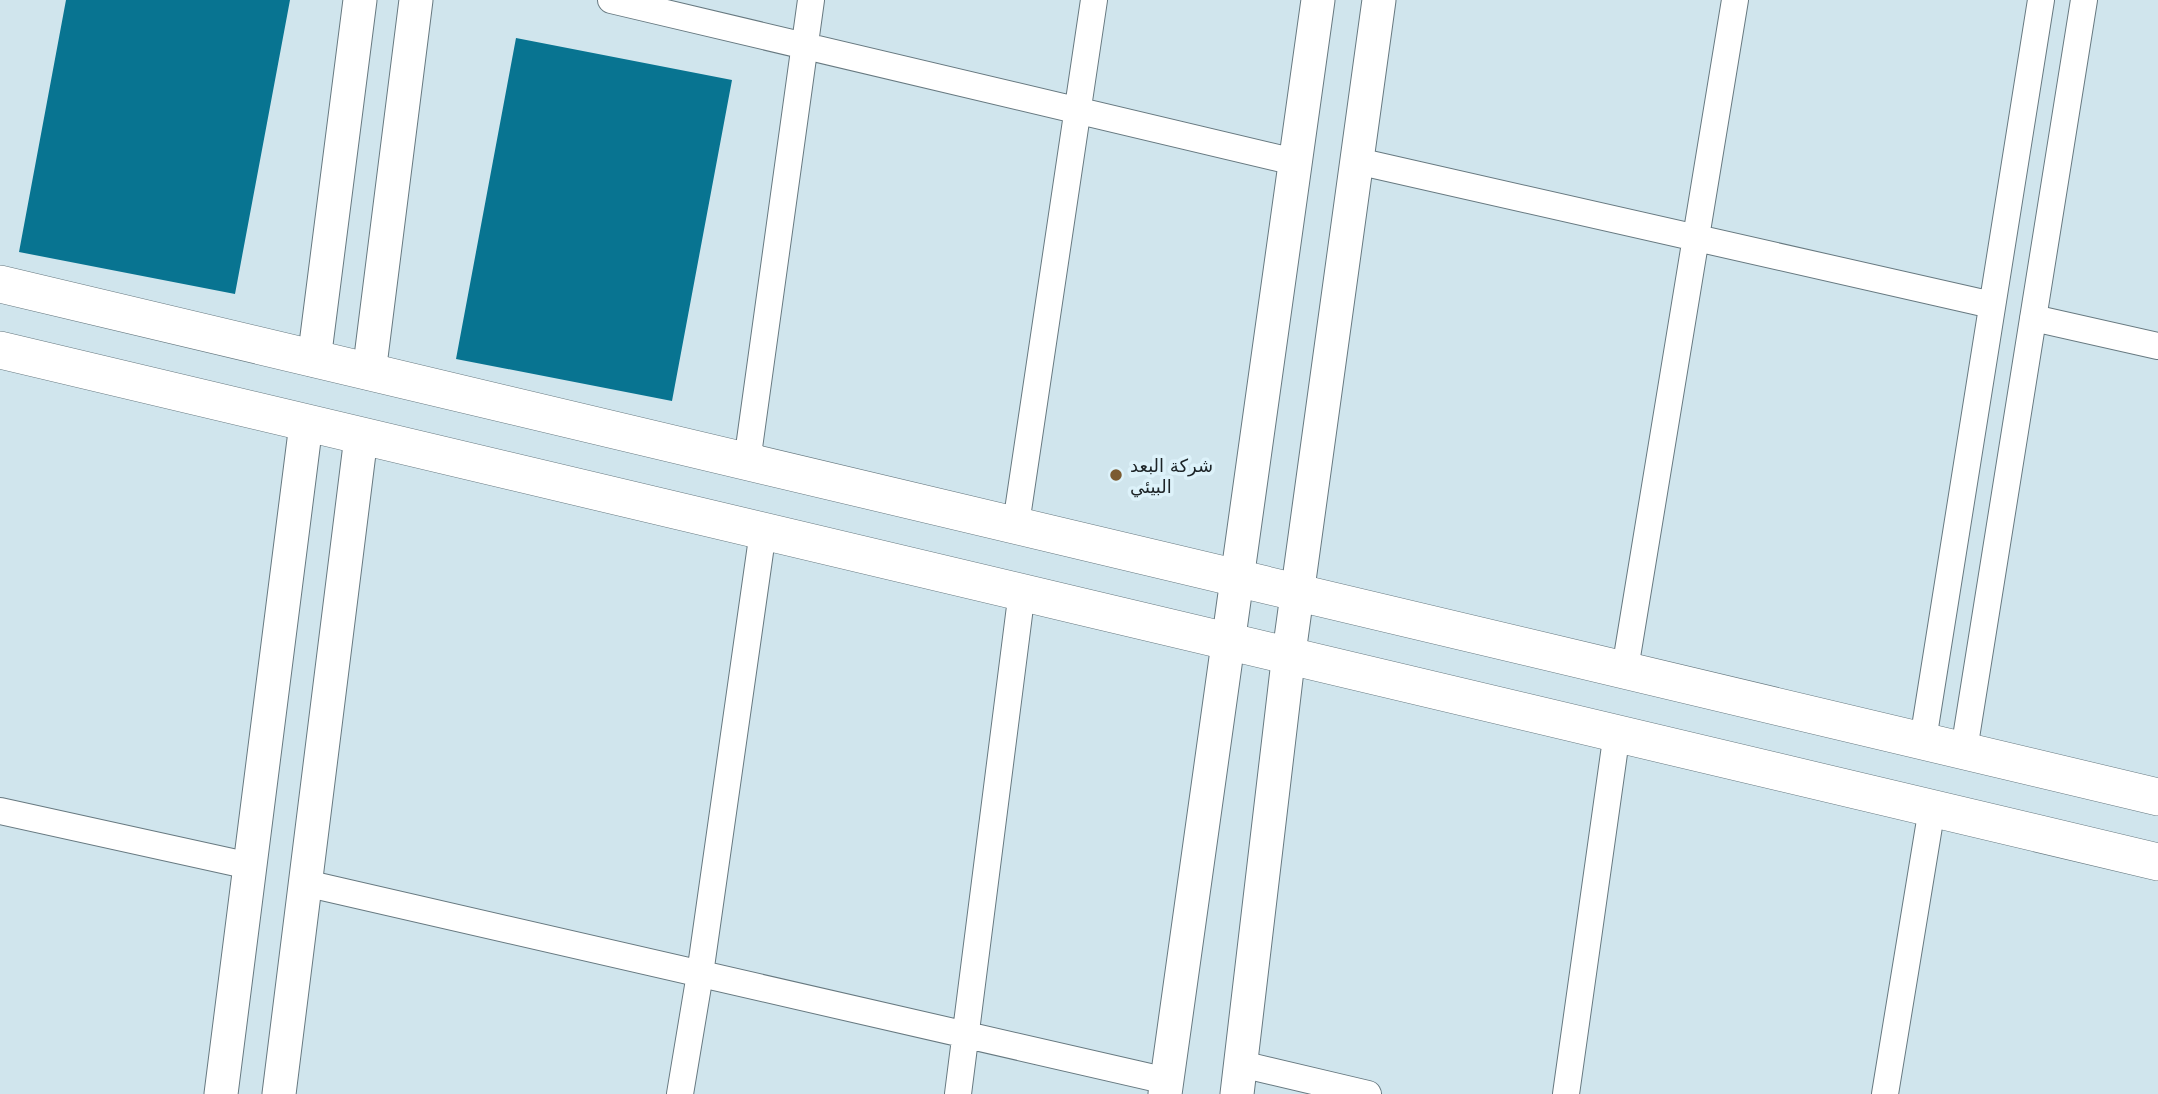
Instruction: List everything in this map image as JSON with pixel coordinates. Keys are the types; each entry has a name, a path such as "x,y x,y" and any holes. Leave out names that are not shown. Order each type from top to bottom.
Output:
{"main road":[{"path":"0,284 1298,590 2158,797"},
{"path":"0,350 1289,653 2158,862"}],"street":[{"path":"314,360 360,0"},
{"path":"369,373 416,0"},
{"path":"611,0 1295,162"},
{"path":"747,462 811,0"},
{"path":"1016,524 1094,0"},
{"path":"305,883 967,1035 1166,1087 1318,0"},
{"path":"1368,1094 1239,1079 1289,653 1379,0"},
{"path":"1625,669 1735,0"},
{"path":"1923,740 2041,0"},
{"path":"1964,750 2084,0"},
{"path":"1357,161 1992,305"},
{"path":"2033,318 2158,346"},
{"path":"221,1094 306,424"},
{"path":"279,1094 361,437"},
{"path":"680,1094 701,974 763,531"},
{"path":"958,1094 1022,591"},
{"path":"1566,1094 1617,732"},
{"path":"1885,1094 1932,808"},
{"path":"0,811 250,866"}],"building":[{"path":"66,0 290,0 235,294 19,252"},
{"path":"516,38 732,80 672,401 456,359"}],"place":[{"name":"ِشركة البعد البيئي","path":"1116,475"}]}
